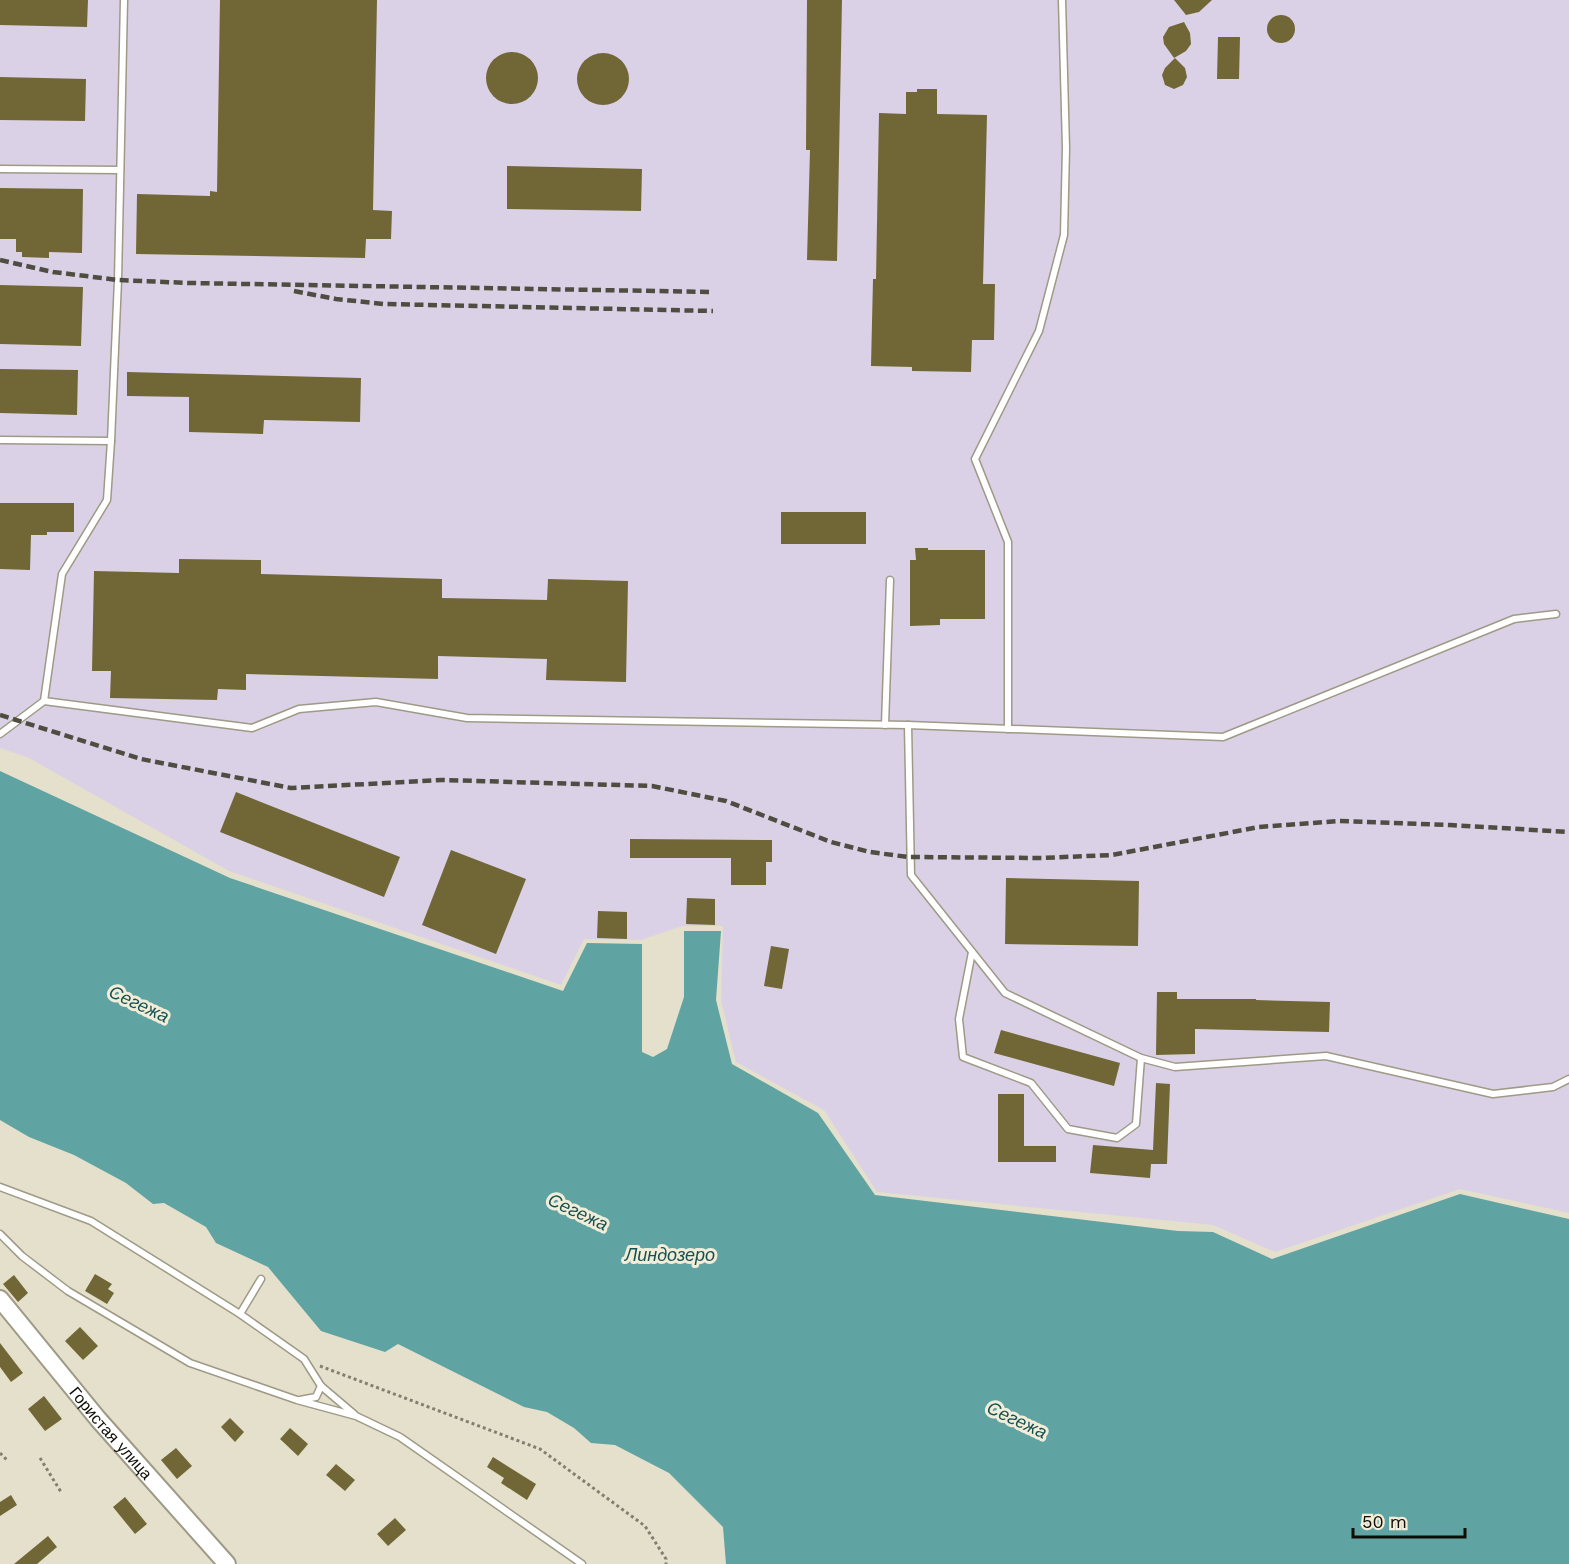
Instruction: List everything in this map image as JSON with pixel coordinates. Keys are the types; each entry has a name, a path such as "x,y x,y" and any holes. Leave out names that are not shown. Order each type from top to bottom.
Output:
{"street":[{"name":"Гористая улица","path":"0,1299 98,1419 227,1564"}],"lane":[{"path":"44,701 62,574 106,500 118,280 124,0"},
{"path":"1008,729 1008,542 975,459 1039,330 1064,235 1066,148 1062,0"},
{"path":"0,169 120,171"},
{"path":"0,440 111,441"},
{"path":"885,725 890,580"},
{"path":"1,732 44,701 252,728 299,709 376,702 467,718 908,725 1223,737 1514,619 1556,614"},
{"path":"908,725 910,874 1005,993 1141,1058 1175,1067 1326,1056 1493,1094 1553,1088 1569,1079"},
{"path":"972,952 959,1019 963,1057 1031,1083 1068,1129 1117,1138 1136,1124 1141,1058"},
{"path":"0,1187 91,1221 240,1314 304,1359 321,1386 357,1416"},
{"path":"0,1234 22,1256 68,1291 190,1363 297,1400 357,1416 400,1437 582,1564"},
{"path":"240,1314 261,1279"},
{"path":"297,1400 316,1397 321,1386"}],"path":[{"path":"304,1359 540,1449 645,1526 666,1559 666,1564"},
{"path":"0,1453 8,1461"},
{"path":"40,1458 61,1492"}],"shaded area":[{"path":"0,0 1569,0 1569,1213 1460,1189 1275,1252 1213,1225 877,1192 824,1110 736,1062 721,1001 723,926 682,926 641,940 584,939 561,985 229,871 29,758 0,748"}],"water":[{"name":"Линдозеро","path":"0,771 230,878 563,991 587,943 642,944 642,1052 653,1057 667,1049 684,997 684,931 721,931 716,1000 732,1064 818,1113 875,1195 1178,1231 1213,1232 1272,1259 1460,1194 1569,1219 1569,1564 726,1564 723,1527 669,1473 615,1445 591,1443 574,1428 547,1412 524,1407 398,1344 385,1352 321,1331 268,1267 216,1243 206,1227 164,1203 153,1204 126,1183 74,1155 29,1137 0,1120"}],"building":[{"path":"0,0 88,0 87,27 0,25"},
{"path":"220,0 377,0 373,210 392,211 391,239 366,239 365,258 136,254 137,194 210,196 210,191 217,192"},
{"path":"807,0 842,0 837,261 807,260 810,150 806,150"},
{"path":"1174,0 1212,0 1199,12 1186,15"},
{"path":"1281,15 1291,19 1295,29 1291,39 1281,43 1271,39 1267,29 1271,19"},
{"path":"1184,22 1190,33 1191,44 1186,51 1174,58 1164,44 1163,37 1169,27"},
{"path":"1218,37 1240,37 1239,79 1217,79"},
{"path":"512,52 522,54 530,60 536,68 538,78 536,88 530,96 522,102 512,104 502,102 494,96 488,88 486,78 488,68 494,60 502,54"},
{"path":"598,53 608,53 618,57 625,64 629,79 625,94 618,101 608,105 598,105 588,101 581,94 577,84 577,74 581,64 588,57"},
{"path":"1175,58 1185,68 1187,77 1183,85 1174,89 1165,85 1162,75 1165,68"},
{"path":"0,77 86,79 85,121 0,120"},
{"path":"917,89 937,89 937,114 987,115 983,284 995,284 994,340 972,340 971,372 912,371 912,367 871,366 873,279 876,279 879,113 906,114 906,92 917,92"},
{"path":"507,166 642,169 641,211 507,209"},
{"path":"0,188 83,189 82,253 49,252 49,258 22,257 22,252 16,252 16,239 0,239"},
{"path":"0,285 83,287 81,346 0,344"},
{"path":"0,369 78,370 77,415 0,413"},
{"path":"127,372 361,378 360,422 264,420 263,434 189,432 189,397 127,396"},
{"path":"0,503 74,503 74,532 47,532 47,535 31,535 30,570 0,569"},
{"path":"781,512 866,512 866,544 781,544"},
{"path":"915,548 985,550 985,619 940,619 940,625 910,626 910,560 916,560"},
{"path":"179,559 261,560 261,574 442,579 442,598 547,600 548,579 628,581 626,682 546,680 547,659 438,656 438,679 246,674 246,690 218,689 217,700 110,698 111,671 92,671 94,571 179,573"},
{"path":"236,792 400,857 384,897 220,832"},
{"path":"630,839 772,840 772,862 766,862 766,885 731,885 731,858 630,858"},
{"path":"451,850 526,879 496,954 422,925"},
{"path":"1006,878 1139,881 1138,946 1005,944"},
{"path":"687,898 715,899 715,925 686,924"},
{"path":"598,911 627,912 627,939 597,938"},
{"path":"771,946 789,949 782,989 764,986"},
{"path":"1157,992 1177,992 1177,999 1330,1002 1329,1032 1195,1029 1195,1054 1156,1055"},
{"path":"1001,1030 1120,1063 1114,1086 994,1053"},
{"path":"1156,1083 1170,1084 1167,1164 1151,1164 1150,1178 1090,1173 1093,1145 1153,1150"},
{"path":"998,1094 1024,1094 1024,1146 1056,1146 1056,1162 998,1162"},
{"path":"95,1274 112,1284 108,1289 114,1293 107,1304 85,1291"},
{"path":"14,1275 28,1293 18,1302 3,1284"},
{"path":"80,1327 98,1346 83,1360 65,1341"},
{"path":"0,1343 23,1373 11,1382 0,1367"},
{"path":"44,1396 62,1419 45,1431 28,1409"},
{"path":"230,1418 244,1432 235,1442 221,1427"},
{"path":"290,1428 308,1444 298,1456 280,1439"},
{"path":"176,1448 192,1466 177,1479 161,1460"},
{"path":"493,1457 536,1484 527,1500 501,1483 504,1478 487,1467"},
{"path":"336,1464 355,1480 345,1491 326,1475"},
{"path":"11,1495 17,1505 0,1516 0,1502"},
{"path":"125,1497 147,1524 135,1534 113,1507"},
{"path":"395,1518 406,1530 388,1546 377,1534"},
{"path":"48,1536 57,1547 37,1564 14,1564"}],"railway":[{"path":"0,260 53,272 118,280 713,292"},
{"path":"294,291 336,299 384,304 713,311"},
{"path":"0,715 141,759 291,788 442,780 652,786 726,801 831,842 870,852 908,857 1042,858 1112,855 1259,827 1339,821 1569,832"}],"water label":[{"name":"Сегежа","path":"139,1004"},
{"name":"Сегежа","path":"578,1212"},
{"name":"Сегежа","path":"1017,1420"}]}
